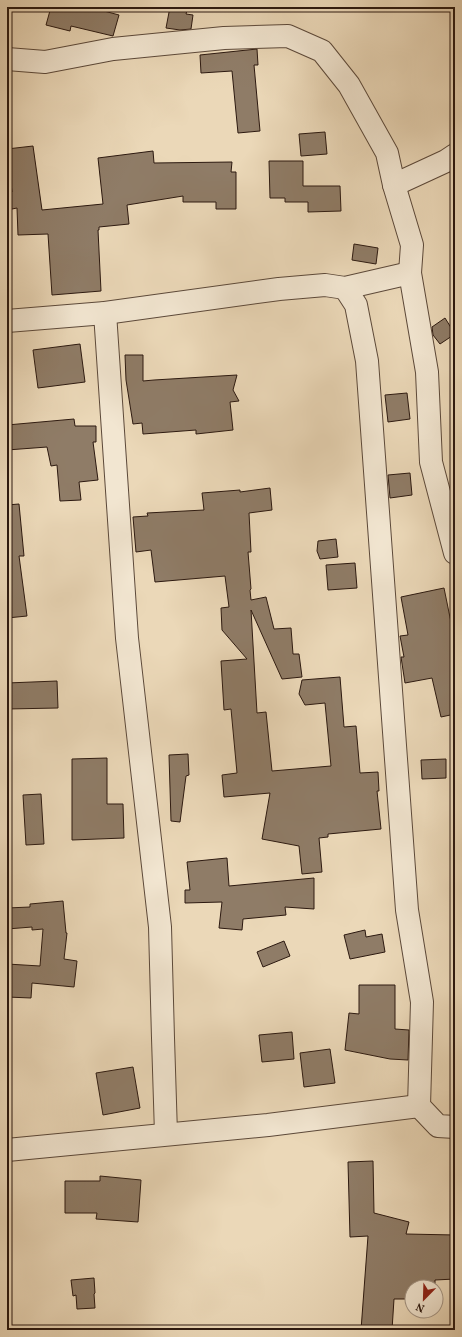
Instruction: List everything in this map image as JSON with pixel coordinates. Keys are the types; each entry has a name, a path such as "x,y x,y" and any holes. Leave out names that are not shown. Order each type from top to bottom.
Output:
{"street":[{"path":"7,59 45,62 113,49 224,38 288,36 322,51 349,86 386,153 412,245 410,273 427,372 431,462 455,553"},
{"path":"394,185 446,161 455,155"},
{"path":"7,321 105,313 280,289 325,285 345,288 410,273"},
{"path":"345,288 356,305 368,361 407,910 422,1002 419,1106 438,1126 455,1127"},
{"path":"105,313 127,638 160,927 162,1038 166,1134"},
{"path":"7,1150 268,1125 419,1106"}],"building":[{"path":"51,7 89,7 119,15 113,36 71,26 70,31 46,25"},
{"path":"170,7 188,7 186,14 193,15 191,29 180,30 166,28"},
{"path":"257,49 258,65 254,65 260,131 238,133 232,71 201,73 200,55"},
{"path":"325,132 327,154 301,156 299,134"},
{"path":"33,146 42,210 103,204 98,158 153,151 154,163 232,162 231,172 236,172 236,209 216,209 216,202 183,202 183,196 127,205 129,224 99,227 98,230 101,291 52,295 48,234 18,235 17,208 7,210 7,193 12,192 7,149"},
{"path":"269,161 303,161 303,186 340,186 341,211 308,212 308,202 285,202 285,198 270,198"},
{"path":"354,244 378,248 376,264 352,260"},
{"path":"445,318 455,334 440,344 433,335 432,327"},
{"path":"80,344 85,382 38,388 33,350"},
{"path":"125,355 143,355 143,381 237,375 233,390 239,401 230,402 233,430 196,434 196,430 143,434 142,423 133,424 126,380"},
{"path":"407,393 410,419 388,422 385,395"},
{"path":"74,419 75,426 96,426 96,442 93,442 98,480 79,482 81,500 60,501 57,465 51,466 47,447 7,450 7,425"},
{"path":"410,473 412,495 390,498 388,475"},
{"path":"270,488 272,510 249,513 251,552 248,552 251,600 266,597 274,629 291,628 293,654 299,654 302,677 282,679 251,610 257,713 266,712 272,771 331,766 325,703 305,705 299,694 302,680 340,677 344,727 356,726 360,773 378,772 379,791 377,791 381,829 328,834 328,837 319,838 322,872 302,874 299,846 262,839 270,793 224,797 222,775 237,773 231,709 224,710 221,661 247,659 222,630 221,608 229,607 225,576 155,582 151,550 136,552 133,517 148,516 147,513 204,510 202,493 240,490 240,492"},
{"path":"19,504 24,556 19,556 27,616 7,618 7,505"},
{"path":"336,539 338,557 320,559 317,551 318,541"},
{"path":"355,563 357,588 328,590 326,565"},
{"path":"444,588 455,642 455,714 441,717 432,678 405,683 401,657 404,657 400,636 408,635 401,597"},
{"path":"57,681 58,708 7,709 7,683"},
{"path":"188,754 189,775 186,776 180,822 171,821 169,755"},
{"path":"107,758 107,804 123,804 124,838 72,840 72,759"},
{"path":"446,759 446,778 422,779 421,760"},
{"path":"41,794 44,844 26,845 23,795"},
{"path":"227,858 229,886 314,878 314,909 285,907 286,915 243,919 242,930 219,928 222,902 185,903 185,890 190,890 187,862"},
{"path":"63,901 67,933 64,959 77,961 74,987 32,983 31,998 7,997 7,964 40,966 43,929 32,930 32,927 7,929 7,908 30,907 30,904"},
{"path":"365,930 366,937 382,934 385,952 350,959 344,935"},
{"path":"284,941 290,956 263,967 257,952"},
{"path":"359,985 395,985 395,1029 409,1030 408,1060 390,1059 345,1050 349,1013 359,1014"},
{"path":"292,1032 294,1059 262,1062 259,1035"},
{"path":"330,1049 335,1083 304,1087 300,1053"},
{"path":"133,1067 140,1108 103,1115 96,1073"},
{"path":"373,1161 374,1213 409,1222 406,1234 455,1235 455,1279 404,1279 404,1299 394,1299 392,1330 361,1330 368,1236 350,1237 348,1162"},
{"path":"100,1176 141,1180 138,1222 96,1219 97,1213 65,1213 65,1181 100,1181"},
{"path":"94,1278 95,1308 77,1309 76,1295 73,1296 71,1280"}]}
